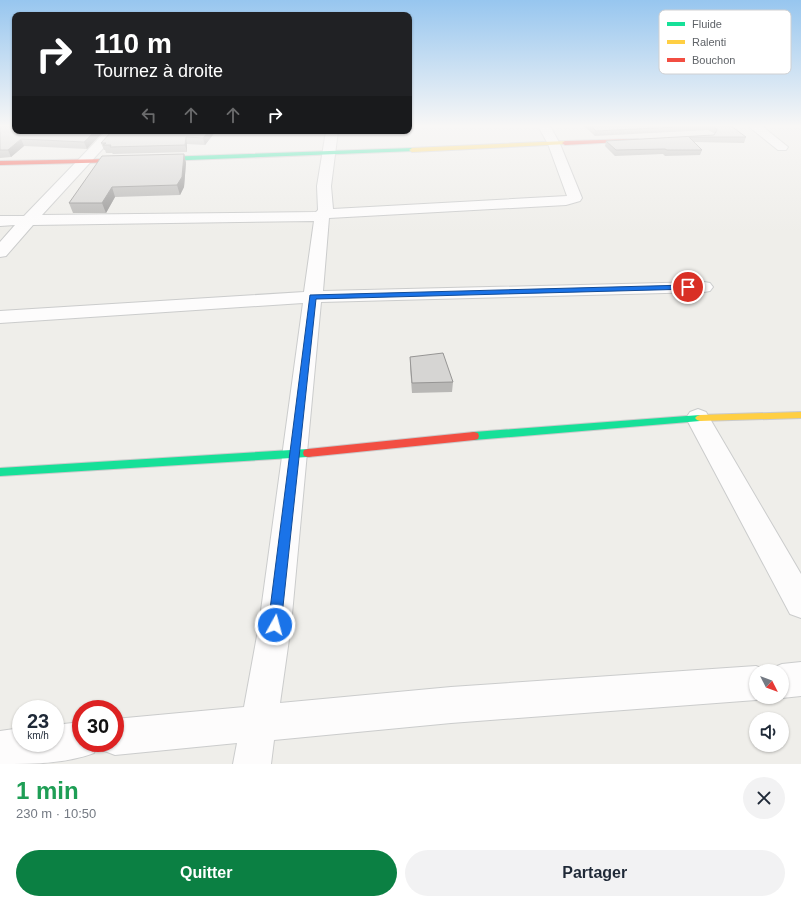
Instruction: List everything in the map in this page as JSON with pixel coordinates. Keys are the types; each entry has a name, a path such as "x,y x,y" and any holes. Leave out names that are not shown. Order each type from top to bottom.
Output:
{"street":[{"path":"0,163 58,162"},
{"path":"0,252 28,220 85,162"},
{"path":"252,764 275,625 312,297 324,215 324,186 327,162"},
{"path":"0,221 324,215 566,201 575,198 561,162"},
{"path":"0,317 312,297 704,287"},
{"path":"0,472 294,454 501,433 698,418 801,415"},
{"path":"698,418 801,603"},
{"path":"789,681 801,680"},
{"path":"124,736 258,722 451,705 749,684"},
{"path":"0,748 12,747"}],"building":[{"path":"98,162 183,162 182,177 177,185 112,187 102,203 69,203"},
{"path":"443,353 453,382 412,383 410,357"}],"traffic: fast":[{"path":"474,436 700,418"},
{"path":"0,472 308,453"}],"traffic: slow":[{"path":"700,418 801,415"}],"traffic: jam":[{"path":"0,163 55,162"},
{"path":"308,453 474,436"}],"route":[{"path":"275,625 312,297 688,287"}]}
